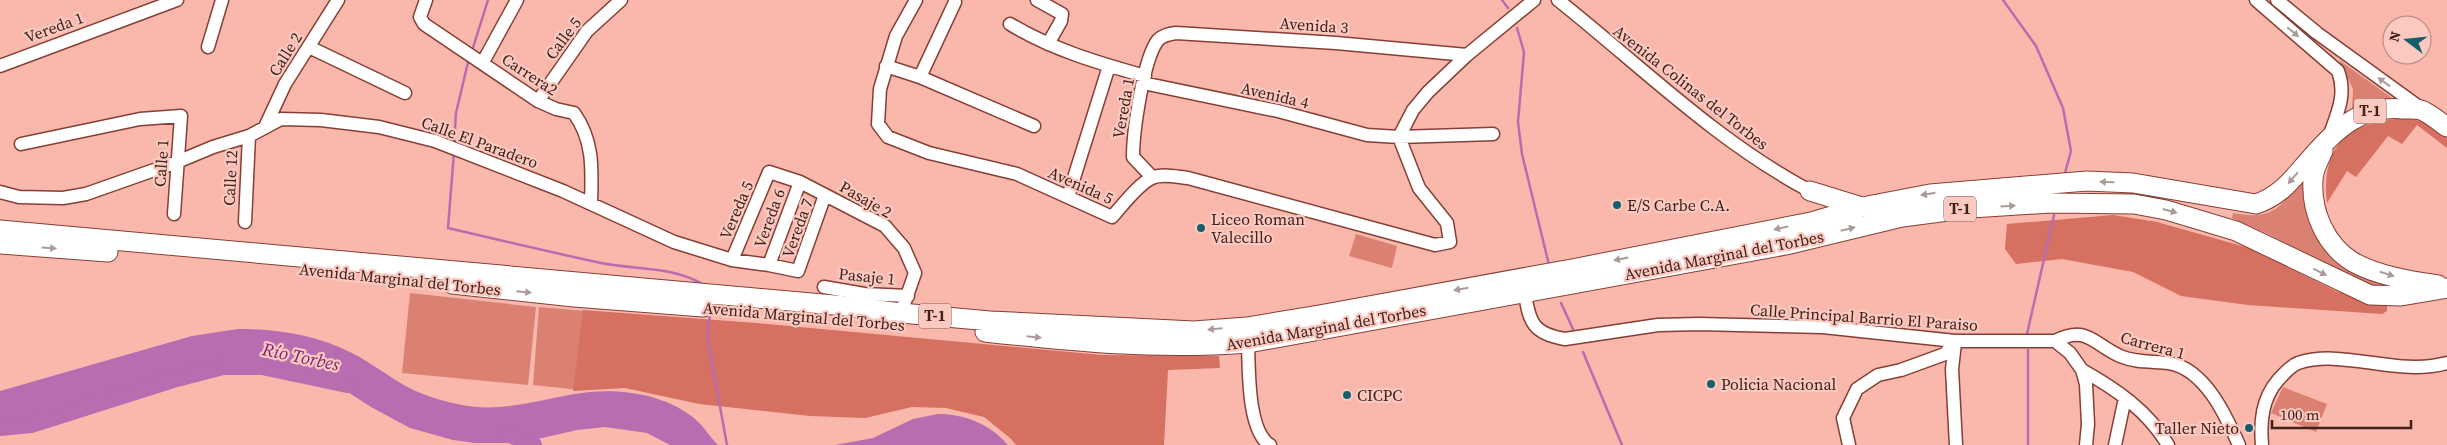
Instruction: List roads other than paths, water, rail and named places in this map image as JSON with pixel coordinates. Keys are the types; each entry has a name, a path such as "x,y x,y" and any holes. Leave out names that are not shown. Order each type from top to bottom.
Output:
{"highway":[{"name":"T-1","path":"2327,143 2359,115 2372,110 2390,108 2424,110"},
{"path":"2424,110 2447,128"},
{"path":"2327,143 2313,178 2316,215 2326,236 2353,262 2396,276 2447,287"},
{"name":"Avenida Marginal del Torbes","path":"0,244 264,266 574,297 868,321 1103,344 1194,347 1248,343 1524,286 1811,222 1862,207 1930,194 2087,182 2133,183 2256,204 2270,200 2282,191 2327,143"},
{"path":"1810,191 1862,207"},
{"path":"1810,191 1815,198 1816,212 1811,222"},
{"name":"Avenida Marginal del Torbes","path":"0,230 844,306 905,305 1101,328 1194,331 1247,327 1786,245 1902,217 1971,208 2094,203 2134,204 2166,210 2236,231 2370,294 2401,296 2447,287"}],"street":[{"name":"Vereda 1","path":"0,66 176,0"},
{"path":"208,47 222,0"},
{"name":"Carrera2","path":"426,0 420,17 424,24 483,62 512,85 538,101 556,109 574,113 584,127 589,142 592,165 591,204"},
{"path":"483,62 517,0"},
{"name":"Calle 5","path":"538,101 587,31 621,0"},
{"name":"Avenida 5","path":"916,0 896,36 880,89 878,124 888,137 929,153 1017,174 1112,217 1132,194 1152,178"},
{"path":"1036,0 1062,14 1061,21 1048,44"},
{"path":"1152,178 1168,176 1188,178 1228,191 1334,216 1416,241 1434,245 1450,242 1447,222 1419,188 1399,137 1413,110 1428,92 1467,55 1534,0"},
{"name":"Avenida Colinas del Torbes","path":"1558,0 1690,111 1777,174 1810,191"},
{"path":"2256,0 2338,71 2342,87 2342,100 2327,143"},
{"path":"2277,0 2317,33 2424,110"},
{"name":"Calle 2","path":"265,128 284,84 309,47 335,1"},
{"path":"920,77 955,2"},
{"name":"Avenida 4","path":"1010,24 1048,44 1144,79 1278,111 1367,135 1399,137 1493,134"},
{"name":"Avenida 3","path":"1160,38 1176,33 1336,43 1467,55"},
{"name":"Vereda 1","path":"1152,178 1133,157 1133,143 1144,79 1160,38"},
{"path":"309,47 405,93"},
{"path":"886,66 920,77 1034,126"},
{"path":"1068,197 1109,66"},
{"name":"Calle 1","path":"21,144 122,122 181,116 174,214"},
{"name":"Calle El Paradero","path":"0,192 19,196 63,198 86,194 177,162 213,147 249,136 281,119 346,123 410,134 484,159 591,204 674,242 732,260 798,271"},
{"name":"Calle 12","path":"245,222 249,136"},
{"name":"Pasaje 2","path":"769,172 800,182 885,226 904,248 915,273 905,305"},
{"name":"Vereda 5","path":"732,260 769,172"},
{"name":"Vereda 6","path":"769,265 800,182"},
{"name":"Vereda 7","path":"798,271 826,195"},
{"name":"Calle Principal Barrio El Paraiso","path":"1524,286 1528,316 1538,330 1550,336 1565,339 1658,325 1699,324 1823,327 1955,341 2055,341"},
{"name":"Pasaje 1","path":"824,287 864,294 905,305"},
{"name":"Carrera 1","path":"2055,341 2070,333 2082,334 2122,357 2144,362 2171,364 2191,373 2224,411 2239,445"},
{"path":"1850,445 1843,418 1857,389 1878,375 1901,370 1946,354 1955,341"},
{"path":"1955,341 1952,369 1956,445"},
{"path":"2055,341 2070,353 2082,370 2126,398 2149,419 2168,445"},
{"path":"1248,343 1250,395 1261,434 1270,445"},
{"path":"2262,445 2260,428 2263,408 2271,388 2286,371 2297,363 2317,360 2342,361 2400,368 2424,367 2447,363"},
{"path":"2082,370 2087,410 2086,445"},
{"path":"2115,445 2126,398"}],"water":[{"path":"238,329 268,330 311,337 357,356 399,382 423,394 457,404 486,407 513,406 600,391 616,391 647,396 677,407 690,415 718,445 670,445 647,433 605,427 577,430 520,443 475,443 453,440 410,428 371,407 337,385 300,371 260,365 220,367 201,371 0,429 0,391 192,336"},
{"path":"938,414 967,418 993,431 1008,445 835,445 873,438 913,419"}],"waterway":[{"path":"472,51 488,0"},
{"path":"1502,0 1508,8"},
{"path":"2003,0 2036,46 2063,108 2071,151 2065,173"},
{"path":"1517,28 1524,52 1518,122 1522,154 1549,265"},
{"path":"454,144 456,113 469,58"},
{"path":"454,152 448,228 601,263 667,272 692,279 704,285"},
{"path":"2027,334 2054,215"},
{"path":"712,300 707,336 727,445"},
{"path":"1561,303 1573,329"},
{"path":"2028,350 2028,445"},
{"path":"1583,352 1622,445"},
{"name":"Río Torbes","path":"0,428 31,425 173,380 223,367 262,367 347,385"},
{"name":"Río Torbes","path":"507,434 534,445"}],"place":[{"name":"E/S Carbe C.A.","path":"1617,205"},
{"name":"Liceo Roman Valecillo","path":"1201,228"},
{"name":"Policia Nacional","path":"1711,384"},
{"name":"CICPC","path":"1347,395"},
{"name":"Taller Nieto","path":"2249,428"}]}
